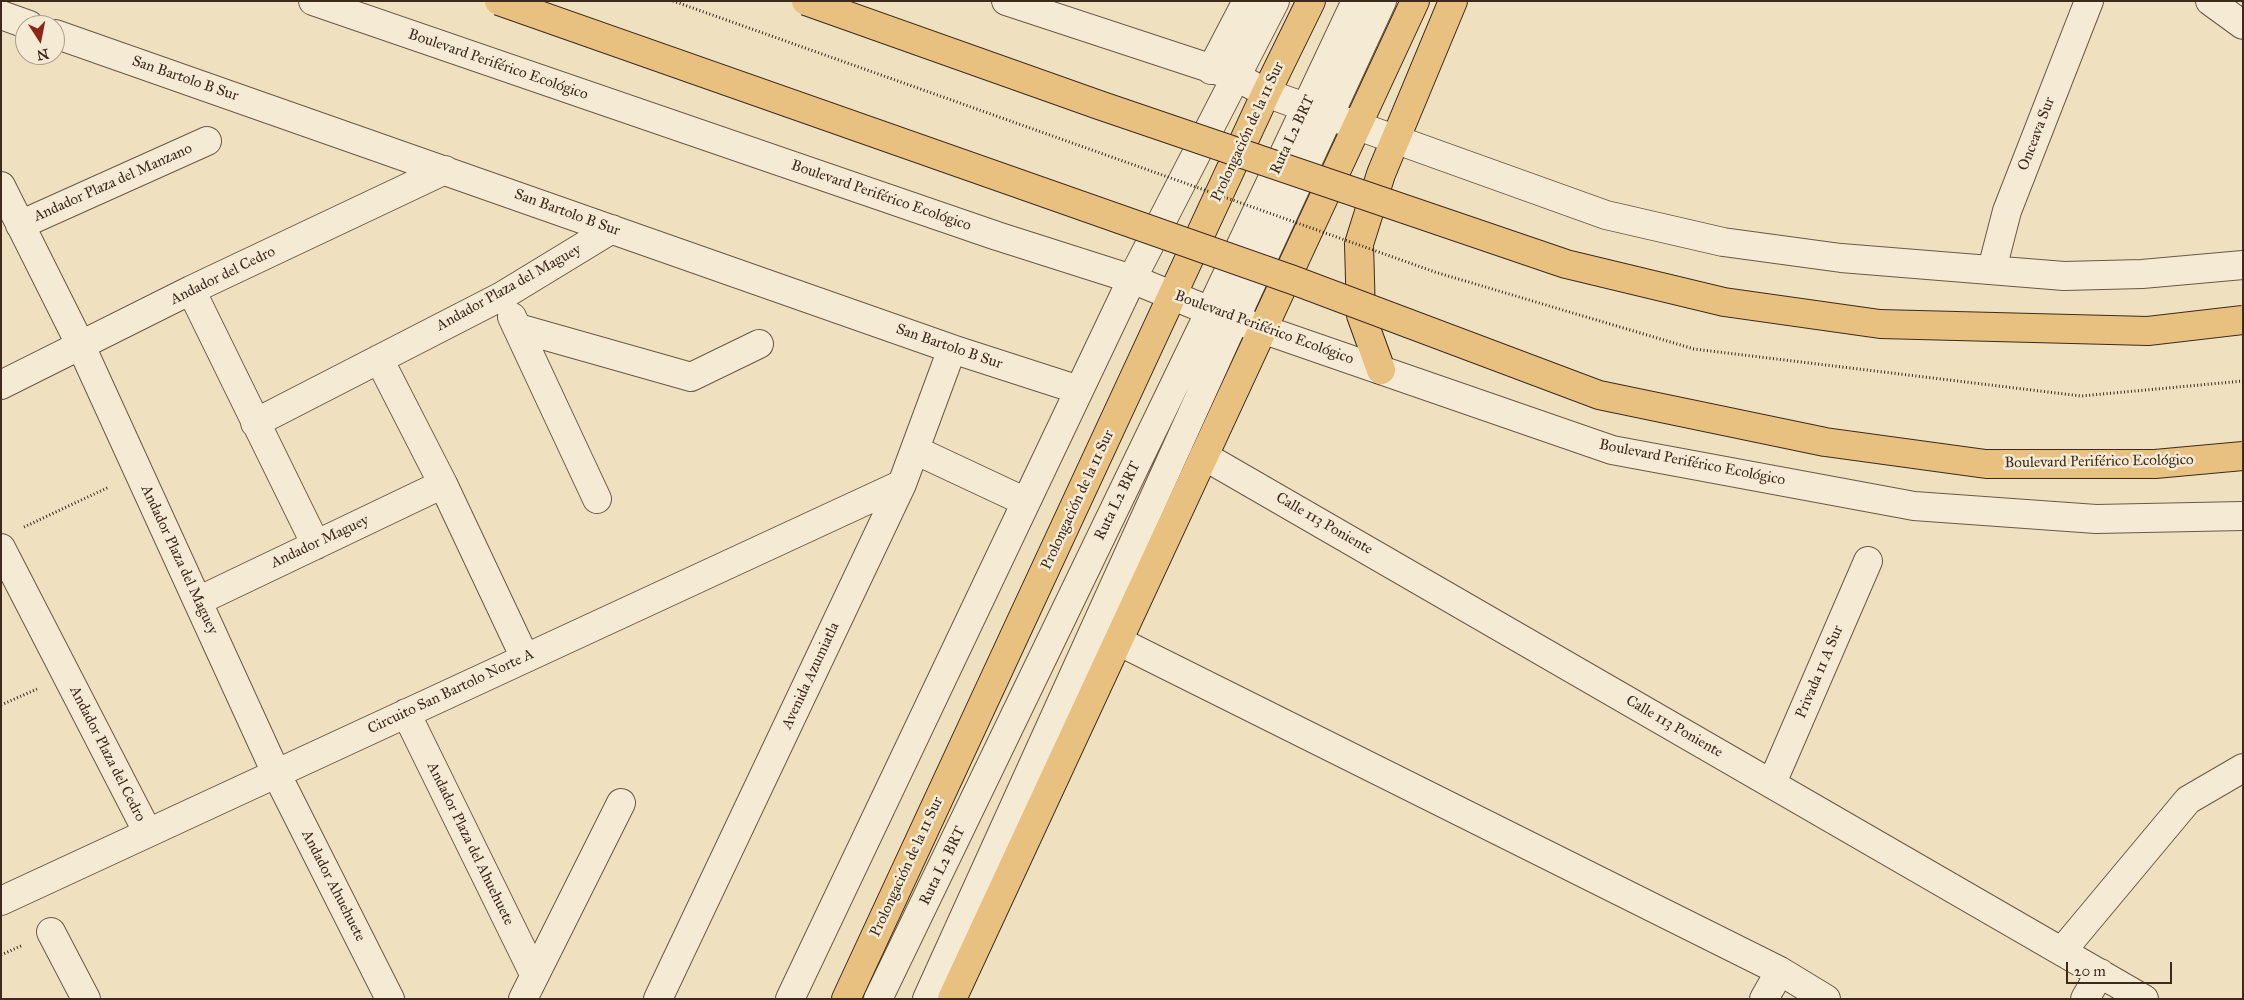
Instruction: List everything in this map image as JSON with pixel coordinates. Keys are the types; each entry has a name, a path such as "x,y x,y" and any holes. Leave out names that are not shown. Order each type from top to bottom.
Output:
{"main road":[{"name":"Boulevard Periférico Ecológico","path":"499,1 1294,280 1599,394 1825,442 1986,464 2155,464 2243,456"},
{"path":"806,1 1108,108 1566,264 1724,302 1880,324 2148,331 2243,320"},
{"name":"Prolongación de la 11 Sur","path":"846,999 1266,93 1311,1"},
{"path":"952,999 1415,1"},
{"path":"1382,370 1361,315 1359,244 1381,174 1453,1"}],"street":[{"name":"Boulevard Periférico Ecológico","path":"313,1 988,233 1132,279 1222,315 1612,450 1914,506 2096,519 2243,516"},
{"path":"1006,1 1237,77 1266,93 1606,215 1723,242 1841,258 2064,276 2142,274 2243,264"},
{"path":"1211,70 1247,1"},
{"path":"790,999 1132,279 1275,1"},
{"name":"Ruta L2 BRT","path":"1318,112 1356,1"},
{"name":"Ruta L2 BRT","path":"878,999 1222,315 1318,112 1382,1"},
{"name":"Onceava Sur","path":"1992,269 2007,210 2089,1"},
{"path":"2210,1 2243,25"},
{"path":"1,15 15,20"},
{"name":"San Bartolo B Sur","path":"65,37 952,349 1079,390"},
{"name":"Andador Plaza del Manzano","path":"20,224 207,141"},
{"name":"Andador del Cedro","path":"1,385 191,290 446,170"},
{"name":"Andador Plaza del Manzano","path":"1,186 81,346"},
{"name":"Andador Plaza del Maguey","path":"255,423 502,296 612,229"},
{"path":"191,290 316,545"},
{"path":"502,296 597,499"},
{"name":"Ruta L2 BRT","path":"927,999 1222,315"},
{"path":"518,328 691,376 759,344"},
{"name":"Andador Plaza del Maguey","path":"81,346 276,773"},
{"name":"Avenida Azumiatla","path":"658,999 902,484 952,349"},
{"path":"379,359 443,484 525,658"},
{"path":"915,450 1026,502"},
{"name":"Calle 113 Poniente","path":"1204,456 2144,999"},
{"name":"Andador Maguey","path":"198,601 443,484"},
{"name":"Circuito San Bartolo Norte A","path":"1,901 902,484"},
{"name":"Andador Plaza del Cedro","path":"10,539 66,675 148,833"},
{"name":"Privada 11 A Sur","path":"1772,783 1868,561"},
{"path":"1118,641 1780,971 1826,999"},
{"name":"Andador Plaza del Ahuehuete","path":"406,713 528,987"},
{"path":"2062,951 2188,800 2243,768"},
{"name":"Andador Ahuehuete","path":"276,773 390,999"},
{"name":"Andador Plaza del Ahuehuete","path":"528,987 621,803"},
{"path":"51,932 86,999"},
{"path":"1764,999 1780,971"},
{"path":"2085,999 2100,973"}],"path":[{"path":"10,539 139,473"},
{"name":"Andador Plaza del Cedro","path":"1,706 66,675"}]}
